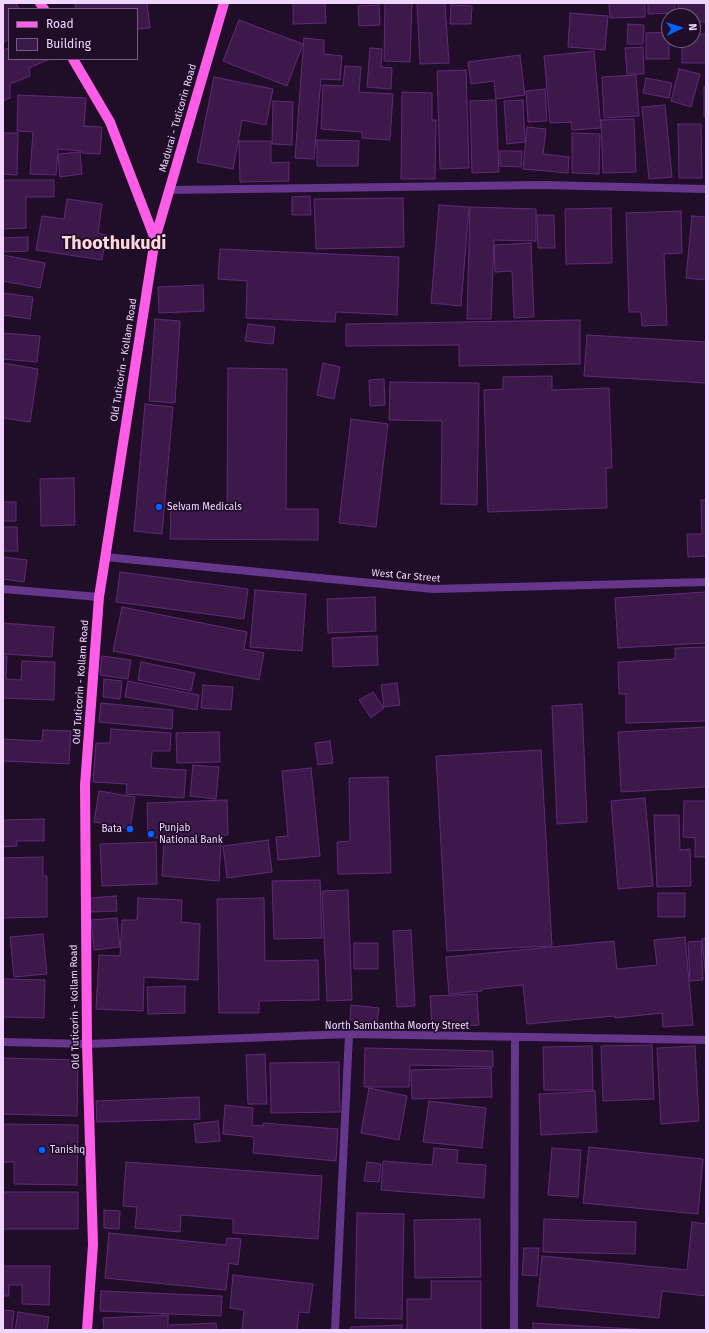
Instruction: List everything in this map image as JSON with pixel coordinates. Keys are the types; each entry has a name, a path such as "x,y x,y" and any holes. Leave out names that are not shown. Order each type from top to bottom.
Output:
{"main road":[{"name":"Madurai - Tuticorin Road","path":"155,239 224,3"},
{"name":"Old Tuticorin - Kollam Road","path":"74,60 110,122 155,239 99,597 85,785 87,1044 93,1245 87,1330"}],"street":[{"path":"169,190 543,185 706,189"},
{"name":"West Car Street","path":"105,557 433,589 706,582"},
{"path":"3,588 99,597"},
{"path":"335,1330 349,1034"},
{"name":"North Sambantha Moorty Street","path":"3,1042 87,1044 349,1034 706,1040"},
{"path":"514,1330 515,1037"}],"building":[{"path":"3,3 16,3 18,8 8,8 8,40 3,43"},
{"path":"147,3 150,28 138,29 138,8 76,8 75,4"},
{"path":"293,3 325,3 326,23 293,24"},
{"path":"385,3 412,3 410,62 384,61"},
{"path":"417,3 445,3 449,63 420,64"},
{"path":"609,3 645,3 645,17 610,18"},
{"path":"648,3 675,3 675,8 661,8 661,14 648,14"},
{"path":"678,3 706,3 706,22 701,22 701,8 678,8"},
{"path":"379,5 380,25 359,26 358,6"},
{"path":"451,5 472,6 471,24 450,24"},
{"path":"570,13 608,16 605,50 568,47"},
{"path":"239,20 303,44 287,86 223,61"},
{"path":"628,24 644,25 643,44 627,44"},
{"path":"661,32 661,48 669,48 669,59 646,59 646,33"},
{"path":"701,34 706,34 706,63 682,63 682,48 701,48"},
{"path":"304,38 324,40 324,54 342,56 340,80 321,79 314,159 295,158"},
{"path":"643,47 644,74 627,74 625,48"},
{"path":"8,48 8,60 48,60 29,68 30,76 10,84 10,98 3,101 3,50"},
{"path":"370,48 382,49 381,67 392,68 391,89 367,87"},
{"path":"594,51 601,128 572,130 571,122 550,123 544,56"},
{"path":"520,55 525,95 496,99 494,81 471,84 468,62"},
{"path":"345,66 361,67 359,92 393,94 390,140 362,138 362,132 321,129 323,85 343,86"},
{"path":"679,69 700,74 691,107 671,101"},
{"path":"466,70 469,168 440,169 437,71"},
{"path":"636,75 639,116 604,118 602,77"},
{"path":"214,77 273,89 266,125 242,120 233,169 197,162"},
{"path":"646,78 672,83 669,98 643,93"},
{"path":"704,87 706,87 706,117 704,117"},
{"path":"545,89 547,121 528,122 526,91"},
{"path":"402,92 432,93 432,120 436,120 435,179 401,179"},
{"path":"18,95 86,98 84,126 102,127 100,154 58,149 56,175 30,174 33,132 17,131"},
{"path":"496,100 499,172 472,173 470,101"},
{"path":"523,100 525,142 507,144 504,101"},
{"path":"273,101 293,102 292,145 272,144"},
{"path":"665,105 672,177 649,179 642,107"},
{"path":"634,119 636,172 603,173 601,120"},
{"path":"678,124 701,124 702,178 679,178"},
{"path":"527,127 546,129 543,154 569,157 568,173 523,169"},
{"path":"3,133 18,133 17,175 3,174"},
{"path":"572,133 600,134 599,174 572,173"},
{"path":"317,140 359,141 358,166 317,166"},
{"path":"239,141 271,141 271,163 289,162 289,181 240,182"},
{"path":"500,151 522,151 521,167 500,166"},
{"path":"80,152 82,174 60,177 58,154"},
{"path":"3,180 54,180 54,197 26,197 26,228 3,229"},
{"path":"310,196 311,215 292,215 292,197"},
{"path":"403,198 404,247 316,249 314,199"},
{"path":"67,199 102,204 98,233 106,235 102,260 36,250 42,216 64,219"},
{"path":"439,205 469,207 461,306 431,303"},
{"path":"470,207 536,209 536,241 494,240 491,319 467,319"},
{"path":"611,208 612,263 566,264 565,209"},
{"path":"681,211 682,253 664,254 667,325 642,326 641,312 629,312 626,213"},
{"path":"537,215 554,215 555,248 538,248"},
{"path":"692,216 706,217 706,280 686,278"},
{"path":"28,237 28,251 3,252 3,238"},
{"path":"531,243 534,317 514,318 512,271 495,272 494,245"},
{"path":"220,249 399,257 397,315 336,312 335,322 246,318 247,281 218,279"},
{"path":"3,255 45,263 40,288 3,281"},
{"path":"203,285 204,311 159,313 158,287"},
{"path":"3,293 33,297 30,319 3,315"},
{"path":"155,319 180,321 175,403 149,401"},
{"path":"580,320 580,364 459,366 459,345 346,346 346,324"},
{"path":"248,324 275,327 273,344 245,341"},
{"path":"3,333 40,336 37,362 3,359"},
{"path":"587,335 706,342 706,383 584,376"},
{"path":"3,363 38,369 30,422 3,418"},
{"path":"323,363 340,367 334,399 317,395"},
{"path":"228,368 287,369 286,509 318,509 318,540 170,539 171,507 227,507"},
{"path":"552,376 552,390 609,388 612,468 606,468 607,508 488,512 484,390 503,389 503,377"},
{"path":"384,379 385,405 370,406 369,380"},
{"path":"390,382 479,383 477,505 441,504 442,421 389,420"},
{"path":"145,404 173,407 162,534 134,531"},
{"path":"351,419 388,424 376,527 339,523"},
{"path":"74,478 75,525 41,526 40,479"},
{"path":"701,500 706,500 706,556 688,557 687,534 702,534"},
{"path":"3,502 16,502 16,521 3,521"},
{"path":"3,527 17,527 18,551 3,551"},
{"path":"3,557 27,560 24,582 3,579"},
{"path":"120,572 248,589 244,619 116,602"},
{"path":"255,590 306,594 302,651 250,647"},
{"path":"706,592 706,643 618,648 615,598"},
{"path":"375,597 376,631 328,633 327,599"},
{"path":"122,607 247,632 244,649 264,653 259,680 113,651"},
{"path":"3,623 54,627 52,657 3,654"},
{"path":"377,636 378,665 333,667 332,638"},
{"path":"706,647 706,721 626,723 626,694 619,694 618,662 675,659 675,648"},
{"path":"3,656 7,656 6,679 21,680 22,661 55,662 54,700 3,698"},
{"path":"102,656 131,660 128,679 100,675"},
{"path":"141,662 195,673 191,691 138,680"},
{"path":"104,679 122,681 120,699 103,697"},
{"path":"128,681 199,695 197,710 125,697"},
{"path":"397,683 400,705 384,707 381,685"},
{"path":"203,685 233,687 231,710 201,708"},
{"path":"373,692 384,708 371,718 359,700"},
{"path":"101,703 173,710 172,729 99,722"},
{"path":"582,704 587,822 557,824 552,706"},
{"path":"706,727 706,787 621,792 618,732"},
{"path":"111,729 171,733 170,751 152,751 151,768 186,770 184,798 126,794 127,784 93,782 96,743 110,743"},
{"path":"43,730 71,731 69,764 3,761 3,739 42,741"},
{"path":"219,732 220,762 177,763 176,733"},
{"path":"330,741 333,763 318,765 315,743"},
{"path":"541,750 552,946 447,951 436,756"},
{"path":"193,765 219,767 216,799 190,796"},
{"path":"311,768 320,856 278,860 276,837 288,836 282,771"},
{"path":"388,777 391,873 338,874 337,842 350,841 349,778"},
{"path":"99,791 135,797 130,829 94,822"},
{"path":"645,798 653,886 618,889 611,801"},
{"path":"227,800 228,835 148,838 147,803"},
{"path":"684,801 706,801 706,857 695,857 695,838 683,837"},
{"path":"654,815 679,815 680,850 690,849 691,886 657,887"},
{"path":"44,819 44,841 16,841 17,846 3,847 3,820"},
{"path":"164,840 221,844 219,881 162,876"},
{"path":"268,840 272,872 227,878 223,846"},
{"path":"156,842 157,884 102,886 100,844"},
{"path":"43,857 43,876 47,876 47,917 3,918 3,858"},
{"path":"320,880 322,938 274,939 272,881"},
{"path":"348,890 352,1000 327,1001 322,891"},
{"path":"658,893 685,893 685,917 658,917"},
{"path":"116,896 117,911 91,912 90,898"},
{"path":"138,898 182,900 181,922 200,924 198,980 144,977 143,1011 96,1009 99,955 120,956 122,920 137,920"},
{"path":"264,898 265,961 318,960 319,1000 259,1001 259,1013 219,1013 217,899"},
{"path":"117,918 120,947 94,950 91,920"},
{"path":"411,930 415,1006 397,1007 393,931"},
{"path":"43,934 47,974 14,977 10,937"},
{"path":"685,937 693,1025 663,1027 662,1013 527,1024 523,985 449,994 446,957 614,941 617,969 657,965 654,940"},
{"path":"706,938 706,980 702,939"},
{"path":"701,941 703,980 690,981 688,942"},
{"path":"354,943 378,943 378,969 354,969"},
{"path":"3,979 45,980 44,1018 3,1017"},
{"path":"185,986 185,1013 148,1014 147,987"},
{"path":"477,994 479,1025 432,1028 430,996"},
{"path":"351,1005 379,1008 377,1023 350,1020"},
{"path":"652,1045 654,1099 603,1101 601,1046"},
{"path":"592,1046 593,1090 544,1090 543,1047"},
{"path":"695,1046 699,1121 661,1124 657,1048"},
{"path":"365,1048 493,1051 493,1067 410,1065 409,1087 364,1087"},
{"path":"265,1054 267,1104 248,1104 246,1055"},
{"path":"3,1058 78,1060 77,1116 3,1114"},
{"path":"339,1062 340,1112 271,1113 270,1063"},
{"path":"491,1068 492,1097 412,1099 411,1070"},
{"path":"369,1088 407,1096 399,1140 361,1133"},
{"path":"595,1091 597,1132 541,1135 539,1094"},
{"path":"199,1097 200,1119 97,1122 96,1101"},
{"path":"429,1101 486,1108 482,1148 423,1142"},
{"path":"225,1105 253,1108 252,1125 263,1126 263,1123 338,1129 336,1161 253,1153 254,1137 223,1134"},
{"path":"218,1121 220,1141 196,1143 194,1124"},
{"path":"3,1124 78,1125 77,1185 14,1184 14,1162 3,1162"},
{"path":"589,1147 703,1159 698,1214 583,1203"},
{"path":"434,1148 458,1150 457,1163 486,1165 484,1198 381,1190 383,1161 432,1165"},
{"path":"552,1148 581,1150 578,1197 548,1195"},
{"path":"126,1162 322,1176 318,1239 233,1233 233,1219 181,1215 180,1232 135,1228 137,1207 123,1206"},
{"path":"367,1162 381,1164 379,1182 364,1181"},
{"path":"3,1192 78,1192 78,1229 3,1229"},
{"path":"104,1210 120,1211 119,1229 104,1228"},
{"path":"357,1213 404,1214 402,1319 355,1318"},
{"path":"480,1219 481,1277 415,1278 414,1220"},
{"path":"544,1219 636,1222 635,1254 543,1252"},
{"path":"692,1222 706,1224 706,1296 662,1291 659,1318 537,1306 542,1256 687,1270"},
{"path":"109,1233 226,1245 227,1238 241,1239 238,1265 229,1263 226,1290 105,1278"},
{"path":"524,1248 539,1248 537,1276 522,1275"},
{"path":"3,1266 50,1266 49,1305 22,1304 22,1285 9,1285 9,1296 3,1296"},
{"path":"233,1275 313,1284 309,1313 299,1312 297,1330 242,1330 244,1310 230,1308"},
{"path":"431,1281 481,1281 481,1330 407,1330 407,1299 431,1299"},
{"path":"101,1291 222,1296 221,1316 100,1311"},
{"path":"3,1310 14,1311 12,1330 3,1330"},
{"path":"18,1312 49,1317 47,1330 15,1330"},
{"path":"168,1315 168,1330 104,1330 103,1318"},
{"path":"216,1323 217,1330 170,1330 170,1325"},
{"path":"533,1323 650,1330 533,1330"},
{"path":"402,1325 402,1330 351,1330 351,1327"}],"place":[{"name":"Selvam Medicals","path":"159,507"},
{"name":"Bata","path":"130,829"},
{"name":"Punjab National Bank","path":"151,834"},
{"name":"Tanishq","path":"42,1150"}],"district":[{"name":"Thoothukudi","path":"114,244"}]}
